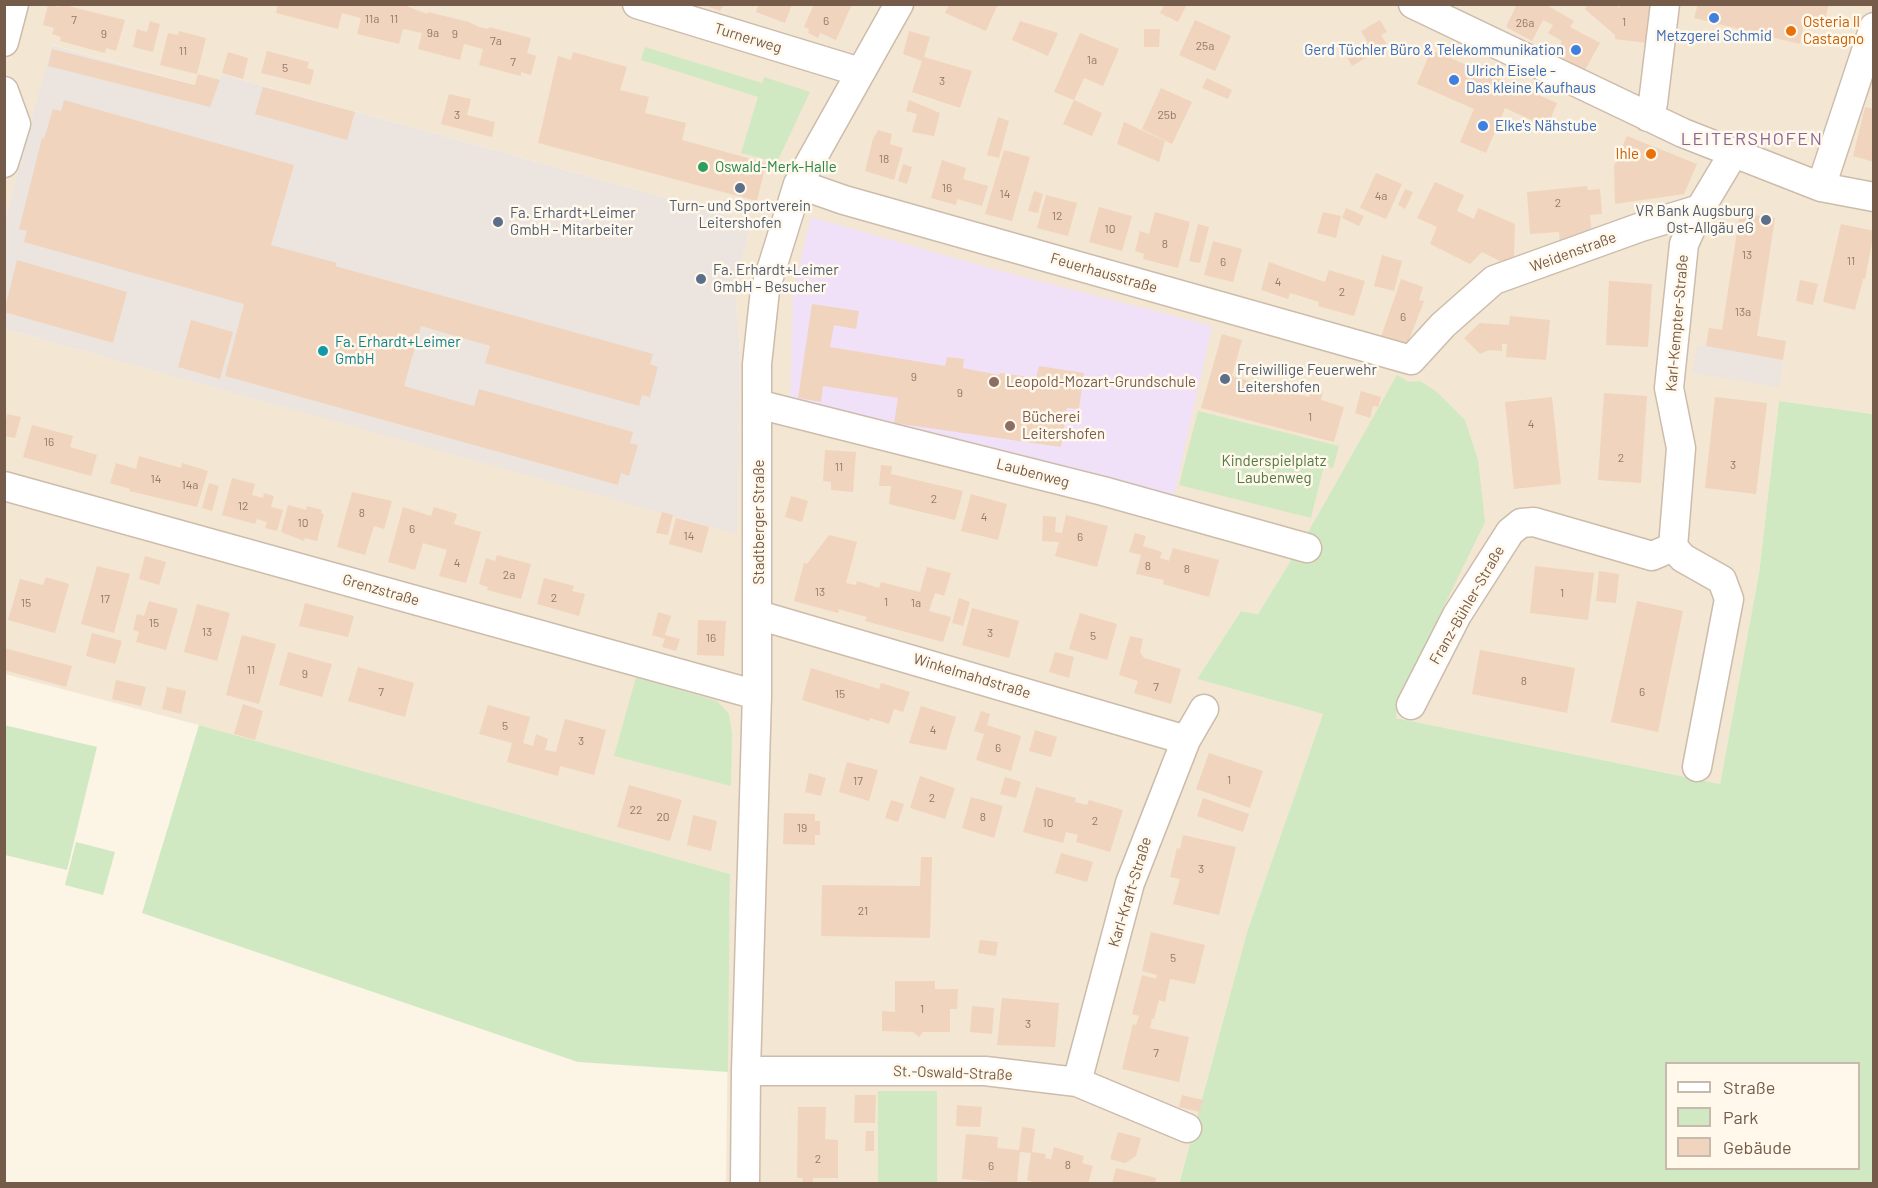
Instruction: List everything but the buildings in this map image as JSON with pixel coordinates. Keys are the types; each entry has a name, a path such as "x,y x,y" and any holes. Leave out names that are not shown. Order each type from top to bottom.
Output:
{"street":[{"path":"4,42 14,4"},
{"name":"Turnerweg","path":"637,4 860,72"},
{"name":"Stadtberger Straße","path":"745,1184 757,695 757,364 765,290 798,184 899,4"},
{"path":"1413,4 1648,117 1733,154 1821,187 1874,197"},
{"path":"1648,117 1653,103 1665,4"},
{"path":"1821,187 1874,27"},
{"path":"4,163 15,124 6,96"},
{"path":"1700,209 1733,154"},
{"name":"Feuerhausstraße","path":"798,184 844,200 1411,360"},
{"name":"Weidenstraße","path":"1411,360 1443,325 1494,280 1641,227 1700,209"},
{"name":"Karl-Kempter-Straße","path":"1673,547 1681,447 1669,388 1684,244 1700,209"},
{"name":"Laubenweg","path":"757,404 1091,488 1307,548"},
{"name":"Grenzstraße","path":"4,486 757,695"},
{"name":"Franz-Bühler-Straße","path":"1411,705 1457,615 1510,532 1521,523 1534,522 1652,556 1673,547"},
{"path":"1673,547 1683,558 1722,580 1729,599 1697,767"},
{"name":"Winkelmahdstraße","path":"758,615 937,665 1186,740"},
{"name":"Karl-Kraft-Straße","path":"1077,1082 1130,883 1186,740 1204,709"},
{"name":"St.-Oswald-Straße","path":"746,1071 985,1071 1077,1082 1187,1128"}],"shaded area":[{"path":"5,5 1873,5 1873,414 1779,401 1759,573 1720,784 1396,718 1399,698 1306,536 1258,614 1241,611 1197,679 1323,714 1247,932 1179,1183 726,1183 730,874 199,725 5,674 5,329 736,533 740,353 735,286 752,222 221,74 217,91 53,45 5,221"},
{"path":"52,45 216,91 221,74 752,222 735,286 740,353 737,534 5,329 5,221"},
{"name":"Leopold-Mozart-Grundschule","path":"811,217 989,268 1212,326 1172,505 790,404 793,292"},
{"path":"1709,328 1786,341 1779,387 1692,373 1697,346 1705,347"}],"green space":[{"path":"645,47 762,83 764,77 810,92 777,162 741,153 758,97 641,60"},
{"path":"1397,375 1409,382 1420,381 1437,392 1465,420 1478,460 1485,522 1399,698 1396,718 1720,784 1759,573 1779,401 1873,414 1873,1183 1179,1184 1247,932 1323,714 1197,679 1241,611 1258,614 1306,536"},
{"name":"Kinderspielplatz Laubenweg","path":"1198,411 1339,446 1333,468 1324,466 1311,518 1179,485"},
{"path":"636,677 717,701 729,714 732,733 731,786 614,756"},
{"path":"4,725 97,747 67,870 5,855"},
{"path":"199,725 730,874 728,1072 578,1062 142,913"},
{"path":"76,842 115,852 103,895 65,885"},
{"path":"878,1091 937,1091 937,1183 878,1183"}],"place":[{"name":"Metzgerei Schmid","path":"1714,18"},
{"name":"Osteria Il Castagno","path":"1791,31"},
{"name":"Gerd Tüchler Büro & Telekommunikation","path":"1576,50"},
{"name":"Ulrich Eisele - Das kleine Kaufhaus","path":"1454,80"},
{"name":"Elke's Nähstube","path":"1483,126"},
{"name":"Ihle","path":"1651,154"},
{"name":"Oswald-Merk-Halle","path":"703,167"},
{"name":"Turn- und Sportverein Leitershofen","path":"740,188"},
{"name":"VR Bank Augsburg Ost-Allgäu eG","path":"1766,220"},
{"name":"Fa. Erhardt+Leimer GmbH - Mitarbeiter","path":"498,222"},
{"name":"Fa. Erhardt+Leimer GmbH - Besucher","path":"701,279"},
{"name":"Fa. Erhardt+Leimer GmbH","path":"323,351"},
{"name":"Freiwillige Feuerwehr Leitershofen","path":"1225,379"},
{"name":"Leopold-Mozart-Grundschule","path":"994,382"},
{"name":"Bücherei Leitershofen","path":"1010,426"}],"district":[{"name":"LEITERSHOFEN","path":"1752,139"}]}
